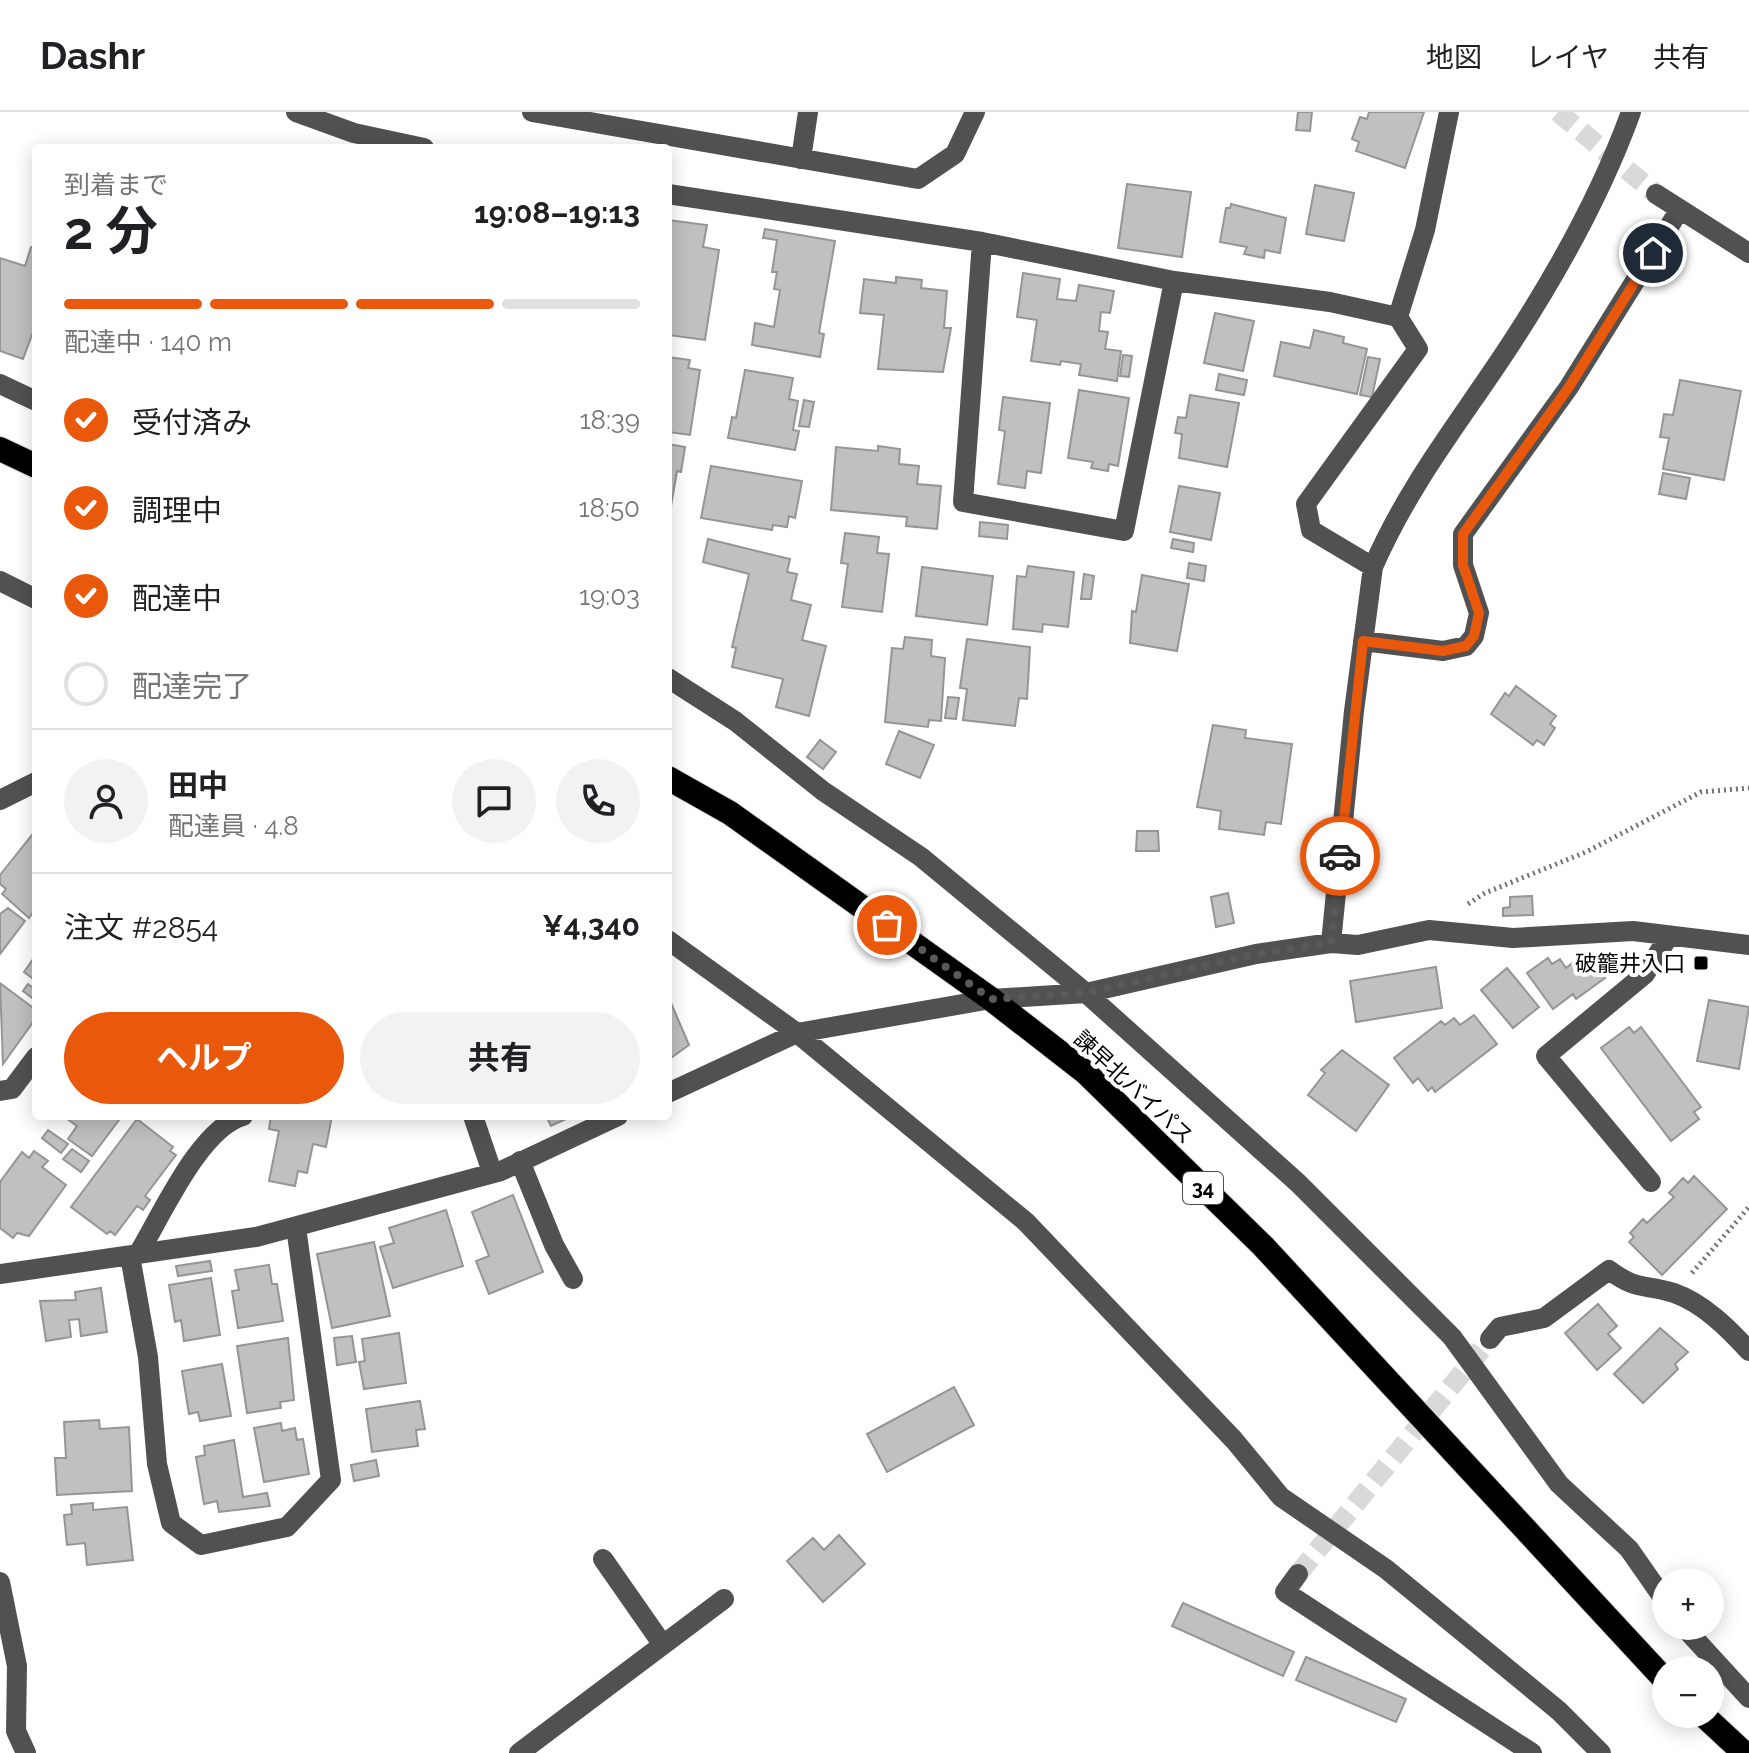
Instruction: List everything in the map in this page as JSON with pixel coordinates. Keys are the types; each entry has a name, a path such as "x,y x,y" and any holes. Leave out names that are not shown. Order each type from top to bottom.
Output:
{"highway":[{"path":"0,449 32,464"},
{"name":"諫早北バイパス","path":"672,780 730,813 991,999 1085,1072 1263,1246 1652,1666"},
{"path":"1717,1728 1744,1753"}],"street":[{"path":"296,112 354,133 405,144"},
{"path":"532,112 609,119 801,159 918,179 955,154 975,112"},
{"path":"801,159 808,112"},
{"path":"1398,317 1425,230 1449,112"},
{"path":"1331,943 1373,567 1396,516 1426,465 1513,341 1550,281 1589,208 1631,112"},
{"path":"1656,194 1749,253"},
{"path":"672,195 982,242 1174,281 1330,302 1398,317 1418,349 1306,504 1311,530 1373,567"},
{"path":"1363,641 1443,651 1466,646 1474,636 1479,613 1463,565 1463,534 1569,387 1680,209"},
{"path":"982,242 963,502 1124,531 1174,281"},
{"path":"0,384 32,399"},
{"path":"0,581 32,597"},
{"path":"672,681 735,721 823,791 921,857 1086,993 1298,1183 1452,1337 1559,1484 1629,1549 1652,1582"},
{"path":"0,800 32,784"},
{"path":"672,1091 797,1033 991,999 1086,993 1256,954 1331,943 1358,945 1429,930 1513,938 1633,931 1749,945"},
{"path":"1651,1182 1546,1056 1645,974 1669,936"},
{"path":"672,943 797,1033 1026,1222 1234,1440 1281,1497 1386,1569 1559,1711 1601,1753"},
{"path":"0,1091 12,1089 32,1062"},
{"path":"229,1120 207,1140 134,1255 148,1357 157,1464 171,1523 201,1545 287,1527 331,1480 296,1227"},
{"path":"474,1120 492,1172"},
{"path":"0,1274 256,1237 296,1227 492,1172 609,1120"},
{"path":"520,1161 554,1245 573,1279"},
{"path":"1490,1339 1500,1327 1544,1318 1609,1270 1630,1285 1675,1293 1729,1330 1749,1351"},
{"path":"603,1559 663,1645"},
{"path":"1298,1574 1285,1592 1532,1753"},
{"path":"0,1582 17,1666 16,1731 26,1753"},
{"path":"519,1753 724,1599"},
{"path":"1696,1640 1749,1698"}],"path":[{"path":"1429,930 1485,893 1586,852 1701,792 1749,788"},
{"path":"1675,1293 1749,1207"}],"building":[{"path":"1298,112 1312,112 1310,131 1296,130"},
{"path":"1369,112 1424,112 1405,168 1356,151 1359,142 1352,139 1360,117 1367,119"},
{"path":"1127,184 1191,192 1182,257 1118,248"},
{"path":"1315,185 1354,193 1344,241 1306,234"},
{"path":"1231,204 1286,218 1280,253 1265,250 1264,258 1244,254 1247,247 1220,242 1226,208 1230,208"},
{"path":"672,221 707,225 703,247 719,250 705,340 672,336"},
{"path":"765,229 835,241 819,333 824,334 820,357 752,345 755,323 774,327 780,290 774,289 777,272 772,272 777,240 763,238"},
{"path":"32,247 32,335 23,359 0,351 0,258 25,266"},
{"path":"1023,273 1060,279 1057,299 1076,301 1079,285 1114,291 1110,313 1101,312 1099,331 1108,332 1105,349 1121,351 1117,381 1079,375 1081,364 1031,361 1037,320 1017,317"},
{"path":"896,277 922,280 921,288 947,291 944,328 951,328 943,372 878,369 884,315 860,313 864,279 896,283"},
{"path":"1215,313 1254,321 1243,371 1204,363"},
{"path":"1314,330 1344,337 1343,343 1367,349 1357,394 1274,376 1281,342 1310,348"},
{"path":"1123,355 1132,356 1129,377 1120,376"},
{"path":"1368,357 1380,359 1372,397 1360,395"},
{"path":"672,358 690,360 688,368 700,370 690,435 672,433"},
{"path":"745,370 793,378 789,399 798,401 793,430 799,431 795,450 728,438 732,417 736,418"},
{"path":"1219,374 1247,380 1244,395 1216,390"},
{"path":"1680,380 1741,391 1724,480 1663,469 1669,438 1660,437 1664,414 1673,415"},
{"path":"1079,390 1129,398 1118,466 1109,464 1108,471 1091,468 1093,462 1068,458"},
{"path":"1190,395 1239,403 1227,467 1179,458 1182,434 1175,433 1178,417 1186,418"},
{"path":"1003,397 1050,403 1041,473 1027,471 1025,488 998,484 1005,431 999,430"},
{"path":"804,400 814,402 809,427 799,426"},
{"path":"672,445 685,447 681,472 677,471 672,500"},
{"path":"878,446 900,449 899,464 919,466 917,484 941,486 937,529 906,526 907,517 831,510 836,447 878,451"},
{"path":"711,466 802,481 795,518 789,516 787,527 773,525 772,530 701,518"},
{"path":"1663,473 1690,478 1686,499 1659,494"},
{"path":"1179,486 1220,493 1211,540 1170,532"},
{"path":"980,522 1008,525 1007,539 979,536"},
{"path":"845,533 879,537 877,553 889,554 882,612 842,607 848,564 841,563"},
{"path":"708,539 790,559 787,572 797,574 791,600 811,605 802,640 826,646 809,716 776,707 783,679 732,667 736,648 732,647 749,574 703,562"},
{"path":"1173,539 1194,543 1193,552 1171,548"},
{"path":"1189,563 1206,566 1204,581 1187,578"},
{"path":"1028,566 1074,572 1068,627 1043,624 1042,632 1013,629 1017,576 1026,577"},
{"path":"922,567 993,576 987,625 916,616"},
{"path":"1084,574 1094,576 1091,599 1081,599"},
{"path":"1142,575 1189,584 1177,651 1130,643 1132,611 1136,612"},
{"path":"905,637 932,640 931,656 945,658 941,721 929,720 928,727 885,722 892,648 903,649"},
{"path":"967,639 1030,647 1027,699 1019,698 1015,726 963,720 967,689 960,688"},
{"path":"1516,686 1556,716 1550,724 1555,728 1544,745 1537,740 1533,745 1491,714 1505,693 1509,696"},
{"path":"948,697 959,698 956,719 945,718"},
{"path":"1213,725 1246,730 1245,738 1292,744 1281,824 1266,822 1264,835 1219,829 1221,811 1197,807"},
{"path":"899,731 934,745 920,778 886,764"},
{"path":"820,740 836,752 823,769 807,757"},
{"path":"1137,831 1158,831 1159,851 1136,851"},
{"path":"32,835 32,914 29,918 2,894 6,889 0,884 0,875"},
{"path":"1228,893 1234,923 1216,927 1211,897"},
{"path":"1532,896 1533,915 1503,916 1503,908 1510,907 1510,897"},
{"path":"8,908 25,921 0,954 0,914"},
{"path":"1581,956 1584,960 1589,956 1605,978 1576,999 1573,994 1553,1009 1527,973 1548,958 1552,964 1560,959 1566,968"},
{"path":"32,961 32,978 24,972"},
{"path":"1436,967 1442,1008 1356,1022 1350,981"},
{"path":"1507,968 1539,1007 1513,1028 1481,990"},
{"path":"0,983 32,1007 32,1024 3,1064"},
{"path":"28,984 32,987 32,998 23,991"},
{"path":"1709,1000 1749,1007 1739,1069 1697,1061"},
{"path":"672,1005 689,1045 672,1057"},
{"path":"1474,1015 1497,1044 1435,1092 1432,1087 1428,1091 1418,1078 1413,1083 1394,1058 1441,1021 1445,1025 1454,1018 1460,1025"},
{"path":"1629,1027 1634,1033 1641,1027 1701,1107 1694,1112 1699,1119 1671,1141 1601,1048"},
{"path":"1342,1050 1389,1085 1356,1131 1308,1095 1325,1073 1321,1070"},
{"path":"69,1120 119,1120 92,1156 68,1139 77,1126"},
{"path":"136,1120 173,1147 170,1151 176,1155 145,1196 150,1200 143,1210 137,1206 115,1235 110,1231 107,1234 71,1207"},
{"path":"270,1120 331,1120 326,1147 313,1144 307,1173 298,1171 295,1186 269,1181 279,1131 269,1129"},
{"path":"548,1120 564,1120 551,1126"},
{"path":"48,1130 68,1144 61,1153 42,1138"},
{"path":"72,1149 89,1161 81,1172 63,1159"},
{"path":"34,1151 48,1161 42,1167 66,1185 29,1236 17,1233 13,1238 0,1228 0,1182 22,1152 29,1158"},
{"path":"1694,1176 1727,1209 1662,1275 1629,1242 1634,1237 1630,1233 1643,1219 1647,1223 1674,1197 1669,1193 1683,1178 1688,1183"},
{"path":"513,1195 543,1272 489,1294 476,1261 489,1256 472,1212"},
{"path":"446,1210 463,1266 393,1288 380,1247 394,1243 389,1228"},
{"path":"374,1242 390,1316 332,1328 317,1254"},
{"path":"210,1261 212,1271 178,1276 176,1266"},
{"path":"269,1265 272,1284 277,1284 283,1321 238,1328 232,1291 239,1290 235,1270"},
{"path":"211,1278 220,1335 184,1341 181,1320 175,1322 169,1285"},
{"path":"101,1288 107,1332 81,1336 79,1319 69,1320 71,1337 46,1341 40,1301 76,1300 75,1292"},
{"path":"1598,1304 1617,1326 1608,1334 1621,1348 1597,1370 1565,1333"},
{"path":"1660,1328 1688,1352 1675,1364 1678,1369 1643,1403 1614,1374"},
{"path":"399,1333 406,1383 364,1389 359,1362 365,1361 362,1339"},
{"path":"352,1336 356,1362 337,1365 334,1338"},
{"path":"288,1338 294,1400 280,1402 281,1408 247,1413 237,1346"},
{"path":"222,1364 231,1416 200,1421 198,1412 189,1414 182,1371"},
{"path":"954,1387 974,1425 887,1472 867,1434"},
{"path":"420,1401 425,1429 416,1430 418,1446 372,1452 366,1409"},
{"path":"99,1420 100,1429 129,1427 132,1491 57,1495 55,1458 66,1458 64,1422"},
{"path":"281,1423 282,1431 295,1428 297,1440 303,1439 309,1474 264,1482 254,1428"},
{"path":"234,1440 243,1497 267,1493 270,1506 219,1512 217,1501 204,1504 196,1457 205,1455 204,1446"},
{"path":"376,1460 379,1476 354,1481 351,1465"},
{"path":"93,1503 93,1510 127,1507 133,1560 87,1565 85,1543 67,1545 64,1515 72,1514 71,1505"},
{"path":"839,1535 865,1564 823,1602 787,1561 813,1538 824,1550"},
{"path":"1183,1603 1294,1652 1283,1676 1172,1626"},
{"path":"1306,1657 1406,1699 1396,1722 1296,1680"}],"tunnel":[{"path":"1558,112 1656,194"},
{"path":"1298,1574 1490,1339"}],"way so far":[{"path":"887,925 991,999 1086,993 1256,954 1331,943 1340,856"}],"place":[{"name":"破籠井入口","path":"1701,963"}],"route":[{"path":"1340,856 1363,641 1455,651 1466,646 1474,636 1479,627 1479,613 1463,565 1463,534 1569,387 1653,253"}]}
